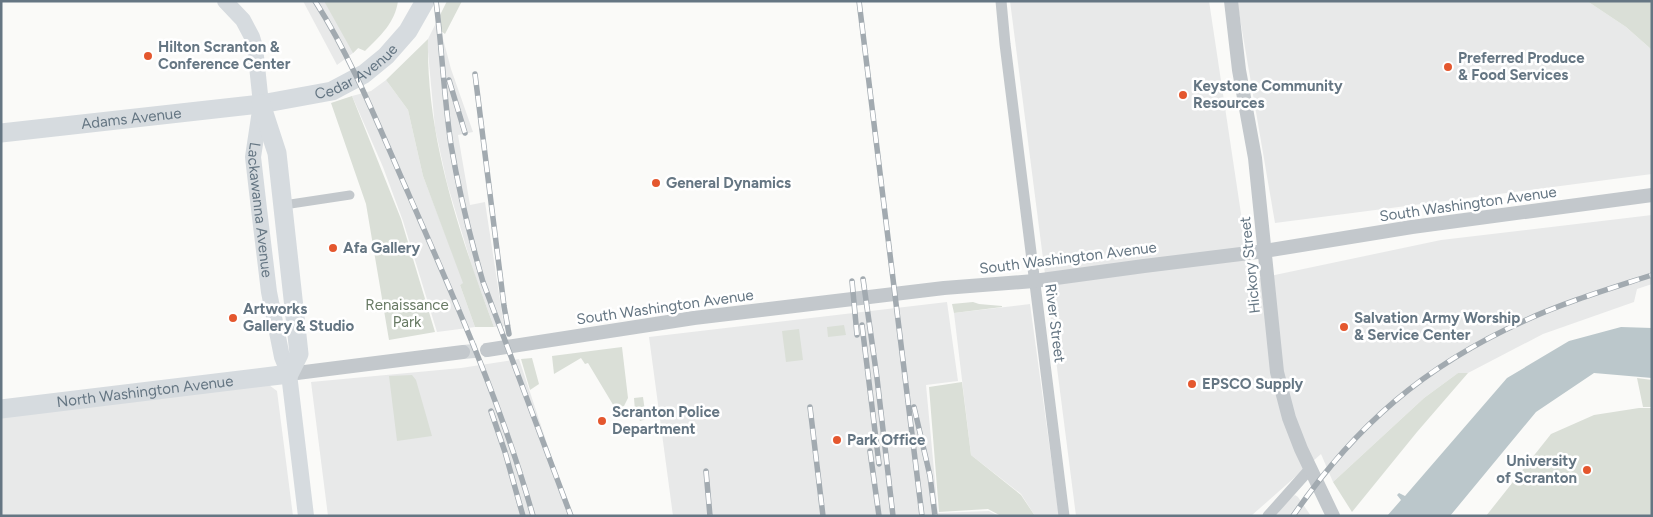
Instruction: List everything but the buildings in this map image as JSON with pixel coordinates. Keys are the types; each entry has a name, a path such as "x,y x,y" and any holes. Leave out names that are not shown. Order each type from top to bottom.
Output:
{"main road":[{"name":"Lackawanna Avenue","path":"225,1 243,20 252,37 260,104 277,153 299,354 289,374"},
{"name":"Cedar Avenue","path":"260,104 332,91 364,74 398,43 408,31 422,7"},
{"name":"Adams Avenue","path":"1,133 260,104"},
{"name":"North Washington Avenue","path":"1,409 289,374"},
{"path":"289,374 306,516"}],"street":[{"name":"River Street","path":"1001,1 1064,516"},
{"name":"Hickory Street","path":"1231,1 1239,70 1255,158 1277,372 1289,418 1309,470 1332,516"},
{"path":"284,206 350,196"},
{"name":"South Washington Avenue","path":"487,350 694,318 944,288 1034,281 1265,252 1412,227 1652,196"},
{"path":"289,374 463,352"},
{"path":"1268,516 1309,470"}],"shaded area":[{"path":"303,1 391,1 380,27 353,53 337,65"},
{"path":"1010,1 1209,1 1251,280 1441,240 1652,215 1652,284 1637,289 1634,302 1543,334 1468,373 1458,373 1424,398 1333,482 1321,454 1251,516 1076,516"},
{"path":"1237,1 1587,1 1626,27 1652,50 1652,174 1275,223"},
{"path":"440,15 441,31 451,69 473,132 458,135 470,205 485,202 503,320 509,320 511,326 494,327 474,273 447,183 435,128 428,52 428,39"},
{"path":"386,80 408,110 423,176 464,283 460,285 475,327 437,332 403,221 383,167 352,96 371,91"},
{"path":"947,302 958,381 926,385 938,513 989,511 999,516 673,516 649,337"},
{"path":"1030,304 1059,516 1035,516 1021,494 971,455 954,313"},
{"path":"1621,327 1652,328 1652,378 1594,373 1536,412 1450,516 1387,516 1401,500 1397,495 1399,493 1405,496 1507,378 1569,341"},
{"path":"519,359 571,516 328,516 311,382 461,368"},
{"path":"269,385 277,391 293,516 1,516 1,417"},
{"path":"1295,495 1311,516 1276,516 1286,502"}],"green space":[{"path":"324,1 398,1 394,16 381,34 365,51 358,48 353,53"},
{"path":"447,1 462,1 445,34 441,31 440,15"},
{"path":"1587,1 1652,1 1652,50 1626,27"},
{"path":"428,39 429,76 439,149 458,222 494,327 475,327 460,285 463,283 423,176 408,110 386,80"},
{"name":"Renaissance Park","path":"352,96 401,219 435,332 389,340 366,204 331,103"},
{"path":"973,302 1002,307 954,313 952,304"},
{"path":"844,325 846,335 828,337 827,327"},
{"path":"799,329 803,360 786,362 782,331"},
{"path":"622,347 628,398 624,406 615,408 588,363 585,364 581,358 554,374 552,356"},
{"path":"532,358 539,384 530,390 521,359"},
{"path":"1458,373 1468,373 1352,512 1333,482 1424,398"},
{"path":"412,375 416,380 432,436 397,441 389,376"},
{"path":"1637,378 1652,380 1652,407 1643,407"},
{"path":"962,382 971,455 1021,495 1035,516 1001,516 988,509 939,512 929,387"},
{"path":"643,397 646,419 640,421 635,411 634,398"},
{"name":"University of Scranton","path":"1639,408 1652,408 1652,516 1486,516 1551,434 1594,415"}],"tunnel":[{"path":"463,352 487,350"}],"railway":[{"path":"315,1 342,48 366,96 477,353 507,434 533,516"},
{"path":"436,1 451,145 461,197 474,248 483,282 571,516"},
{"path":"859,1 922,516"},
{"path":"475,74 509,334"},
{"path":"449,80 465,133"},
{"path":"1293,516 1341,454 1367,427 1394,402 1454,358 1540,314 1587,296 1652,275"},
{"path":"863,279 893,516"},
{"path":"852,281 857,335"},
{"path":"862,325 879,464"},
{"path":"810,407 823,516"},
{"path":"914,407 930,476 935,516"},
{"path":"491,411 523,516"},
{"path":"870,451 879,516"},
{"path":"706,471 710,516"}],"place":[{"name":"Hilton Scranton & Conference Center","path":"148,56"},
{"name":"Preferred Produce & Food Services","path":"1448,67"},
{"name":"Keystone Community Resources","path":"1183,95"},
{"name":"General Dynamics","path":"656,183"},
{"name":"Afa Gallery","path":"333,248"},
{"name":"Artworks Gallery & Studio","path":"233,318"},
{"name":"Salvation Army Worship & Service Center","path":"1344,327"},
{"name":"EPSCO Supply","path":"1192,384"},
{"name":"Scranton Police Department","path":"602,421"},
{"name":"Park Office","path":"837,440"},
{"name":"University of Scranton","path":"1587,470"}]}
